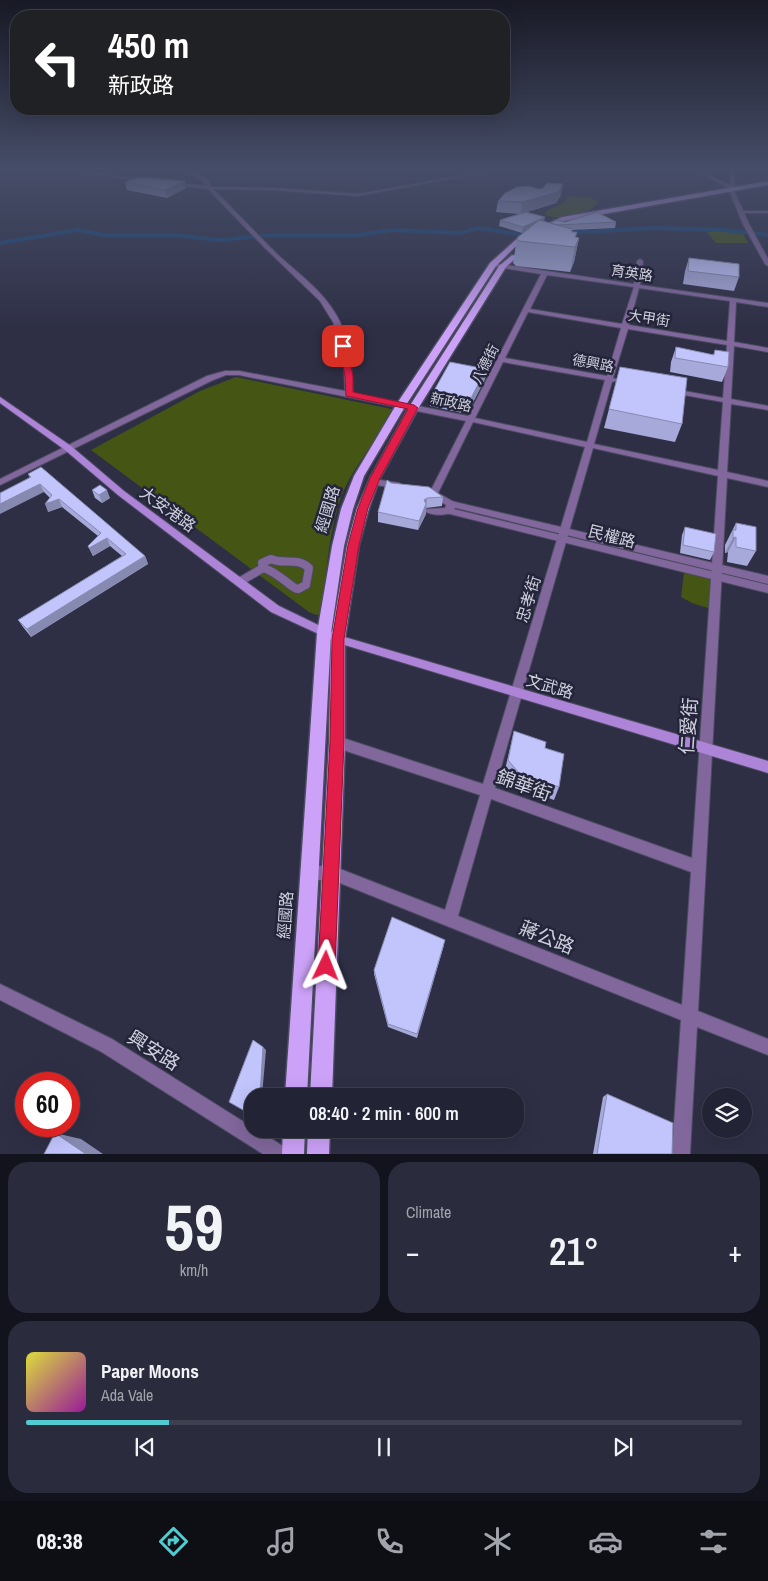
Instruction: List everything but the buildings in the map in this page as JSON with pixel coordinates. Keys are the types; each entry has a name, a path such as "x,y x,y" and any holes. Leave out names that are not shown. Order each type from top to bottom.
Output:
{"main road":[{"name":"經國路","path":"296,1088 309,874 338,546 347,509 359,476 402,405 493,265 526,235 550,224"},
{"name":"經國路","path":"321,1088 337,742 331,636 363,508 374,482 414,408 503,266 528,242 558,226 567,224"},
{"name":"大安港路","path":"0,399 68,448 121,493 275,610 331,636"},
{"name":"文武路","path":"331,636 768,767"},
{"path":"293,1154 294,1138"},
{"path":"318,1154 319,1138"}],"street":[{"path":"245,224 320,296 333,314 342,340 349,376 349,394"},
{"path":"747,224 768,264"},
{"name":"忠孝街","path":"449,920 590,445 614,380 625,326 637,286 640,261"},
{"name":"育英路","path":"493,265 768,305"},
{"name":"八德街","path":"450,508 431,491 470,421 545,272"},
{"name":"仁愛街","path":"680,1154 733,300"},
{"name":"大甲街","path":"526,310 768,350"},
{"name":"德興路","path":"501,359 614,380"},
{"name":"新政路","path":"0,482 210,378 225,373 239,373 402,405 768,484"},
{"path":"668,390 768,408"},
{"path":"374,482 407,488"},
{"path":"391,488 407,488"},
{"path":"430,511 450,508"},
{"name":"民權路","path":"450,508 716,572 768,589"},
{"path":"239,582 269,566 298,560 305,562 309,568 306,585 298,589 293,588 269,566"},
{"name":"民權路","path":"716,572 768,580"},
{"name":"錦華街","path":"337,742 487,792 698,867"},
{"name":"蔣公路","path":"309,874 330,872 768,1047"},
{"name":"興安路","path":"0,992 106,1045 280,1154"}],"green space":[{"path":"705,230 743,234 748,243 716,243"},
{"path":"236,377 396,410 362,459 344,490 331,535 321,614 316,615 309,612 91,450 200,391"},
{"path":"684,572 714,580 711,609 681,597"}],"waterway":[{"path":"0,243 78,230 103,235 175,235 219,240 272,235 359,235 392,230 461,233 478,228 533,235"},
{"path":"562,233 654,228 724,230 768,235"}],"route":[{"path":"326,966 337,742 338,639 353,545 363,508 375,478 414,408 349,394 349,376 343,346"}]}
